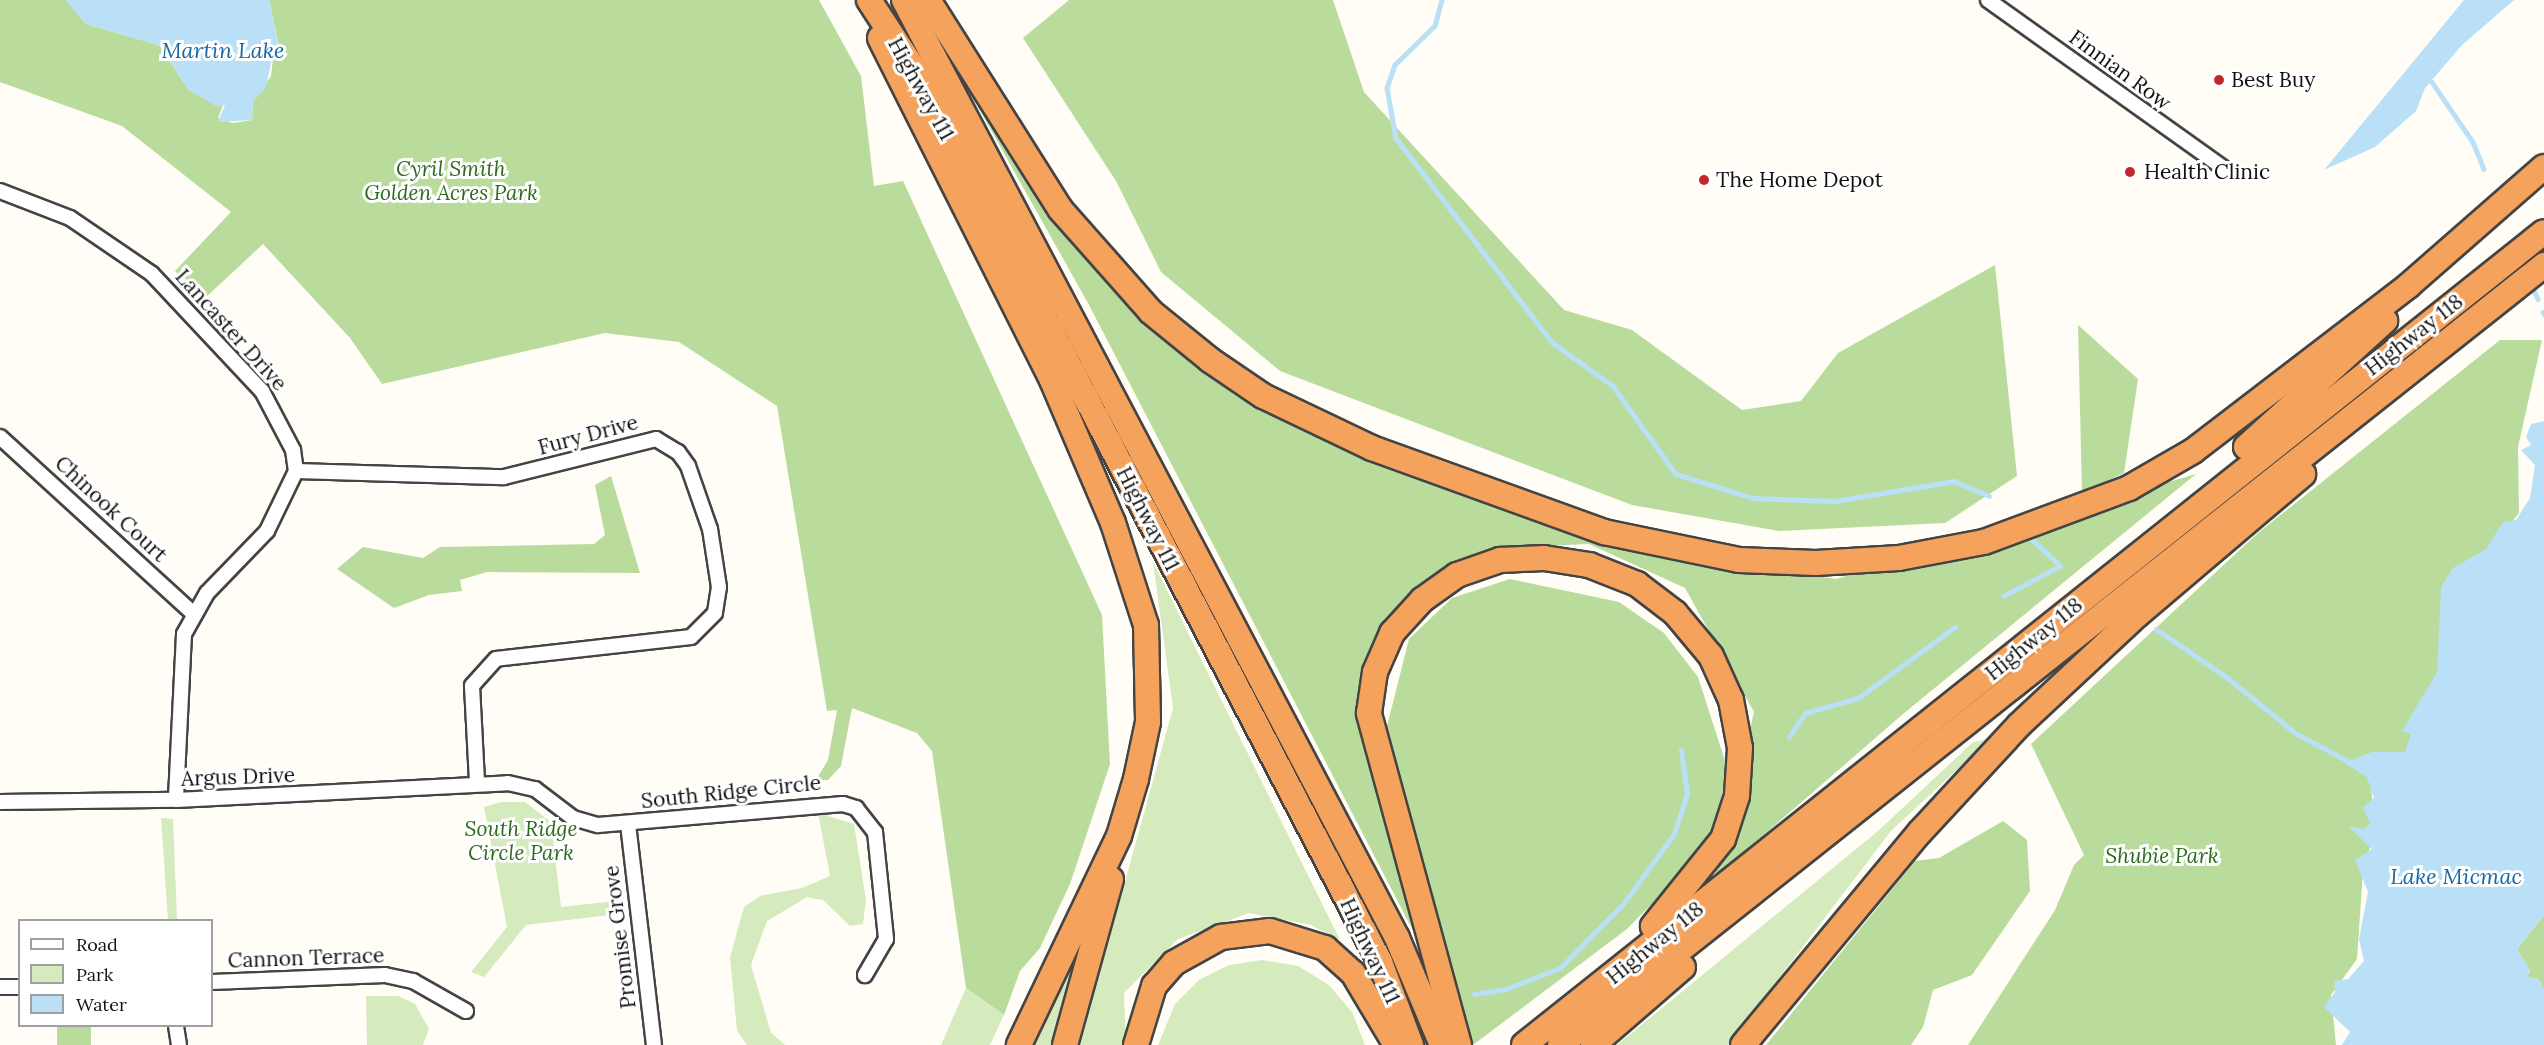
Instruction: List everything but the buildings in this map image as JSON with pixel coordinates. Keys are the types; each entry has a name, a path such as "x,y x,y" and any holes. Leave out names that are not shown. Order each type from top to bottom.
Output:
{"highway":[{"path":"867,0 898,81 1052,380 1133,575 1146,625 1148,722 1119,836 1110,887 1065,1045"},
{"name":"Highway 111","path":"867,0 916,72 1380,962 1411,1045"},
{"name":"Highway 111","path":"904,0 1397,938 1444,1032"},
{"path":"928,0 1060,209 1151,312 1210,360 1263,396 1372,448 1604,532 1739,560 1816,563 1920,554 2006,536 2129,488 2193,451 2409,285 2500,208"},
{"path":"1827,804 1898,734 2255,439 2416,293 2544,167"},
{"name":"Highway 118","path":"1524,1045 2544,232"},
{"path":"1743,1045 1920,832 2019,725 2137,615 2542,266"},
{"name":"Highway 118","path":"1560,1045 2542,266"},
{"path":"1459,1045 1444,1032 1379,760 1369,713 1376,672 1392,633 1422,600 1456,575 1500,560 1544,558 1589,565 1656,599 1711,656 1731,700 1740,748 1737,796 1723,839 1670,912 1519,1045"},
{"path":"1019,1045 1119,836"},
{"path":"1593,1045 1704,949 1763,883"},
{"path":"1136,1045 1154,986 1174,963 1221,937 1270,930 1325,948 1353,973 1396,1045"}],"street":[{"name":"Finnian Row","path":"1988,0 2228,171"},
{"name":"Lancaster Drive","path":"0,191 70,218 152,274 262,391 282,422 296,471"},
{"name":"Chinook Court","path":"0,437 193,613"},
{"name":"Fury Drive","path":"296,471 504,477 656,439 678,452 688,466 710,529 720,587 715,613 704,628 691,637 496,658 472,686 477,783"},
{"path":"176,800 180,656 193,613 267,531 296,471"},
{"name":"Argus Drive","path":"0,802 176,800 477,783"},
{"name":"South Ridge Circle","path":"477,783 524,785 573,818 628,824 826,802 856,808 875,832 886,939 865,975"},
{"name":"Promise Grove","path":"628,824 654,1045"},
{"name":"Cannon Terrace","path":"213,982 385,975 413,981 466,1011"},
{"path":"0,987 18,987"},
{"path":"176,1027 179,1045"}],"green space":[{"name":"Cyril Smith Golden Acres Park","path":"0,0 66,0 86,24 159,45 189,90 224,103 218,118 233,123 252,120 253,102 271,76 274,50 279,47 269,0 819,0 861,76 874,186 903,181 1102,615 1110,764 1070,884 1040,948 1020,971 1004,1015 966,988 932,751 917,733 852,708 841,766 828,780 816,780 828,760 837,710 827,711 777,406 679,342 605,333 382,384 350,338 263,244 203,300 175,271 231,212 122,126 0,82"},
{"path":"1069,0 1333,0 1364,92 1564,310 1632,330 1742,410 1801,401 1838,353 1995,265 2017,476 1945,523 1779,531 1632,505 1280,371 1161,272 1116,181 1023,38"},
{"path":"977,105 1082,237 1232,382 1328,442 1638,551 1836,579 2196,474 1903,714 1715,877 1754,712 1685,588 1589,544 1542,546 1506,555 1391,622 1366,737 1421,946 1089,305"},
{"path":"2078,325 2138,379 2124,473 2082,493"},
{"name":"Shubie Park","path":"2500,340 2542,340 2518,447 2519,513 2456,592 2451,726 2370,781 2376,828 2363,871 2357,959 2331,995 2336,1045 1968,1045 2055,910 2074,865 2084,855 2031,744 2258,533"},
{"path":"611,476 640,573 487,572 460,580 462,591 429,595 394,608 337,569 363,547 423,558 440,547 594,544 605,535 595,485"},
{"path":"1153,562 1340,940 1311,925 1249,913 1178,939 1124,993 1126,1045 1080,1045 1173,708"},
{"path":"1510,579 1619,602 1664,633 1698,677 1728,770 1714,827 1686,869 1627,929 1473,1045 1381,750 1409,639 1452,598"},
{"path":"1990,739 1891,831 1728,1045 1617,1045 1878,831 1973,742"},
{"name":"South Ridge Circle Park","path":"501,802 525,802 551,822 561,907 616,901 618,914 526,925 484,977 471,972 507,927 484,807"},
{"path":"818,813 854,824 866,900 863,924 850,926 823,900 807,897 767,921 751,965 771,1033 785,1045 747,1045 737,1031 730,957 744,907 760,896 802,888 830,876"},
{"path":"161,818 173,819 177,919 168,919"},
{"path":"2003,821 2027,840 2030,891 1972,975 1933,990 1923,1027 1911,1045 1766,1045 1915,861 1939,858"},
{"path":"2544,915 2544,990 2538,979 2526,977 2530,971 2517,949"},
{"path":"1082,948 1053,1045 1029,1045"},
{"path":"1262,960 1298,966 1329,985 1352,1012 1365,1045 1158,1045 1175,1004 1199,980 1229,965"},
{"path":"966,988 1004,1015 990,1045 941,1045"},
{"path":"366,996 398,996 415,1004 429,1029 423,1045 367,1045"},
{"path":"57,1027 91,1027 91,1045 57,1045"}],"water":[{"name":"Martin Lake","path":"66,0 269,0 279,49 274,48 266,87 253,102 252,120 218,122 225,105 216,106 189,90 159,45 86,24"},
{"path":"2464,0 2514,0 2462,45 2425,88 2416,111 2375,147 2324,170"},
{"name":"Lake Micmac","path":"2544,421 2544,915 2517,949 2530,970 2526,977 2538,979 2544,990 2544,1045 2342,1045 2350,1032 2324,1007 2335,992 2334,981 2348,979 2364,961 2359,939 2368,892 2355,860 2372,849 2348,826 2364,829 2370,823 2363,808 2374,798 2367,777 2344,763 2372,752 2405,752 2411,734 2402,731 2437,672 2441,587 2453,568 2486,549 2503,522 2516,520 2530,498 2535,465 2521,450 2531,445 2526,437 2531,424"}],"waterway":[{"path":"1442,0 1435,26 1395,65 1387,88 1396,138 1553,343 1613,386 1676,474 1753,498 1835,501 1954,481 1989,496"},
{"path":"2432,82 2473,142 2484,169"},
{"path":"2533,288 2538,299"},
{"path":"2003,596 2060,566 2031,539"},
{"path":"1789,737 1805,713 1858,698 1955,627"},
{"path":"2156,629 2228,678 2297,734 2350,762"},
{"path":"1474,994 1506,989 1560,968 1624,903 1674,834 1687,794 1681,750"}],"place":[{"name":"Best Buy","path":"2219,80"},
{"name":"Health Clinic","path":"2130,172"},
{"name":"The Home Depot","path":"1704,180"}]}
